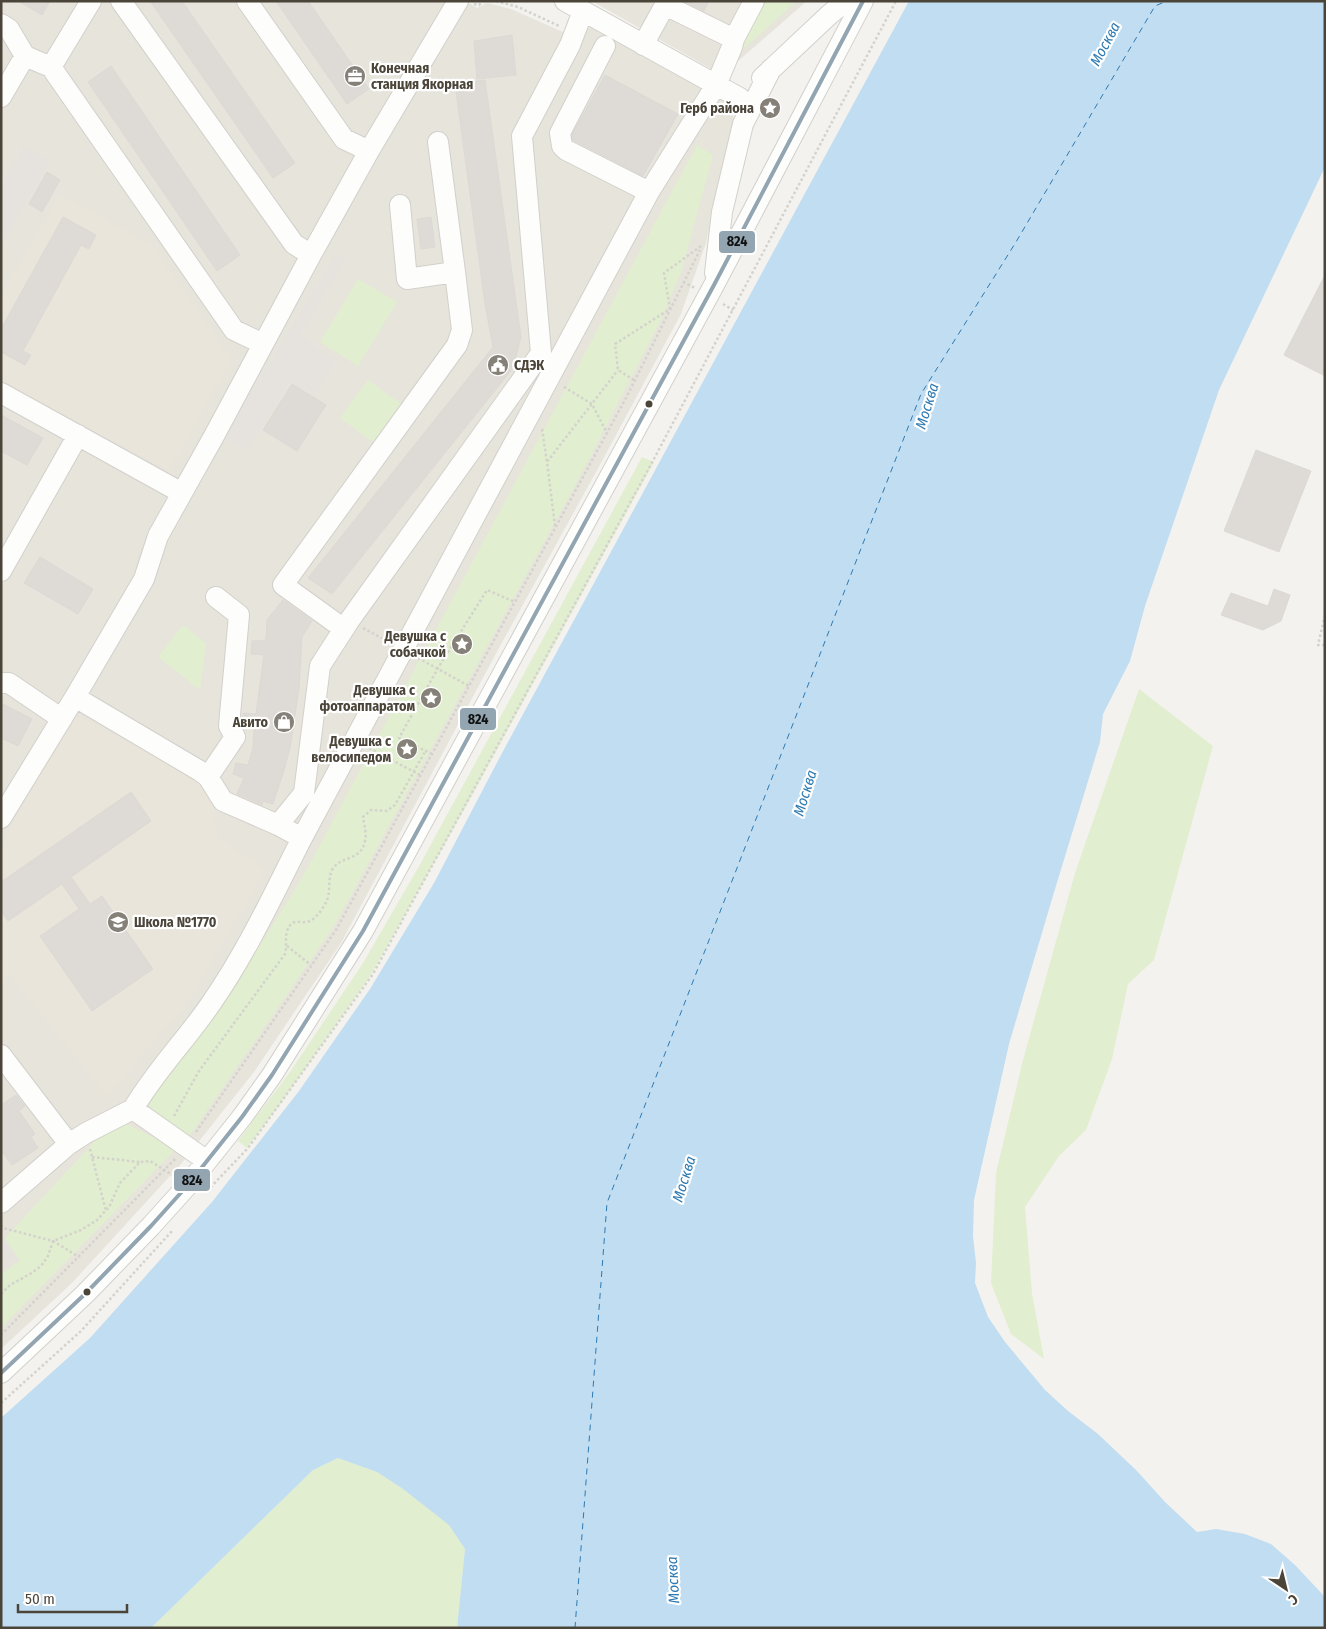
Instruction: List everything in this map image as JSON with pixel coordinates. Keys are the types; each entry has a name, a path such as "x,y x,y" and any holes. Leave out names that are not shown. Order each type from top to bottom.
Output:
{"street":[{"path":"50,67 92,1"},
{"path":"121,1 294,244 311,255"},
{"path":"247,1 344,139 369,151"},
{"path":"1,818 62,719 144,579 158,536 369,151 458,1"},
{"path":"565,1 740,98"},
{"path":"1,1203 69,1144 133,1109 146,1087 158,1057 211,1003 242,957 302,838 355,740 409,653 549,378 649,192 716,85 734,39 754,1"},
{"path":"740,98 846,1"},
{"path":"1,1373 112,1267 151,1226 207,1161 272,1075 363,931 714,285 863,1"},
{"path":"642,45 665,5 734,39"},
{"path":"278,825 304,793 320,666 347,625 541,353 522,136 570,45 583,11"},
{"path":"829,15 840,13 847,19 846,33"},
{"path":"1,24 9,28 25,56 50,67 234,330 263,344"},
{"path":"605,46 560,133 562,146 566,150 649,192"},
{"path":"1,97 25,56"},
{"path":"714,285 722,212 743,124 771,69"},
{"path":"740,98 743,124"},
{"path":"347,625 283,586 457,345 462,330 438,142"},
{"path":"400,205 407,279 454,272"},
{"path":"722,212 732,221 749,217"},
{"path":"1,393 182,493"},
{"path":"3,564 78,435"},
{"path":"208,777 235,737 229,726 239,615 216,597"},
{"path":"1,682 9,683 62,719"},
{"path":"75,697 200,771 208,777 223,802 278,825 302,838"},
{"path":"1,1055 69,1144"},
{"path":"133,1109 207,1161"}],"path":[{"path":"496,1 518,7 574,33"},
{"path":"1,1335 186,1147 336,930 607,433 635,380 702,245 664,272 670,309"},
{"path":"547,462 618,370 615,344 670,309"},
{"path":"618,370 635,380"},
{"path":"549,378 592,404 607,433"},
{"path":"541,426 556,528"},
{"path":"432,754 400,738 438,668 487,590 515,602"},
{"path":"1325,615 1318,645 1325,644"},
{"path":"347,625 409,653 470,686"},
{"path":"1325,697 1325,751"},
{"path":"355,740 420,775"},
{"path":"166,1132 199,1071 285,954 287,946 286,936 292,924 296,921 309,922 316,917 330,896 332,871 340,862 352,858 359,853 363,847 366,835 363,817 371,810 387,811 395,805 426,750"},
{"path":"287,946 312,965"},
{"path":"106,1210 92,1157 140,1162 150,1161 165,1169"},
{"path":"53,1241 81,1230 97,1220 109,1207 120,1183 140,1162"},
{"path":"1,1225 3,1228 53,1241 79,1257"},
{"path":"1,1294 10,1285 41,1266 48,1256 53,1241"}],"shaded area":[{"path":"1,1 466,1 477,8 487,3 511,9 563,32 598,26 727,102 735,121 736,134 719,181 706,243 681,314 341,943 254,1072 181,1164 72,1283 1,1349"},
{"path":"592,1 807,1 722,75"},
{"path":"23,146 50,161 1,248 1,186"},
{"path":"60,195 151,245 231,359 169,470 1,382 1,296"},
{"path":"336,254 346,260 299,336 337,359 315,396 290,381 247,451 224,437"},
{"name":"Школа №1770","path":"74,714 183,772 210,792 218,837 265,870 188,1001 107,1096 10,975 1,981 1,847"},
{"path":"1,1239 16,1257 1,1269"}],"green space":[{"path":"760,1 797,1 740,52 734,49"},
{"path":"697,145 713,155 682,269 663,316 578,480 334,926 188,1138 161,1121 147,1101 199,1035 253,956 302,878"},
{"path":"358,279 397,302 358,366 320,342"},
{"path":"368,380 401,404 373,442 340,418"},
{"path":"642,457 654,462 469,801 371,975 247,1148 238,1141 290,1072 363,963 418,868"},
{"path":"183,625 206,643 200,690 158,657"},
{"path":"1139,689 1213,746 1154,960 1128,984 1112,1059 1086,1130 1059,1156 1025,1207 1032,1293 1044,1359 1011,1334 991,1283 996,1173 1023,1060 1075,873"},
{"path":"127,1124 176,1149 1,1328 1,1275 20,1260 5,1238 97,1139"},
{"path":"338,1458 377,1472 449,1524 465,1549 457,1628 151,1628 313,1470"}],"water":[{"name":"Москва","path":"909,1 1325,1 1325,167 1219,390 1145,606 1130,661 1103,714 1100,742 1009,1044 974,1200 973,1236 976,1263 975,1283 988,1317 1005,1342 1045,1390 1098,1434 1197,1532 1216,1529 1245,1534 1271,1544 1295,1565 1325,1597 1325,1628 457,1628 465,1549 449,1525 403,1489 377,1472 338,1458 313,1470 151,1628 1,1628 1,1418 90,1338 212,1202 299,1091 370,989 434,883 501,755"}],"building":[{"path":"18,1 50,1 42,15"},
{"path":"150,1 182,1 295,163 273,178"},
{"path":"276,1 308,1 369,89 347,104"},
{"path":"684,1 709,1 704,11"},
{"path":"512,35 516,75 477,79 474,41"},
{"path":"111,66 240,255 217,271 88,82"},
{"path":"605,75 678,114 643,176 573,140 572,135"},
{"path":"485,80 521,337 513,368 332,594 308,578 493,347 485,304 455,84"},
{"path":"47,172 60,180 42,212 29,204"},
{"path":"63,217 96,235 89,249 81,245 23,351 31,355 25,365 1,352 1,329"},
{"path":"431,217 435,247 421,249 417,219"},
{"path":"1325,275 1325,376 1284,355"},
{"path":"292,384 326,405 297,451 263,430"},
{"path":"1,415 43,438 27,465 1,451"},
{"path":"1256,450 1311,471 1279,552 1224,531"},
{"path":"40,557 93,589 78,614 24,583"},
{"path":"1274,589 1290,595 1281,621 1263,630 1221,615 1231,593 1268,606"},
{"path":"283,600 312,621 302,637 299,688 290,748 285,767 273,804 263,801 262,805 237,794 244,778 233,774 236,763 248,765 253,747 254,729 243,727 243,713 256,714 264,655 251,654 252,641 266,640 267,620"},
{"path":"1,703 32,719 18,746 1,738"},
{"path":"131,792 151,821 71,877 90,904 102,896 153,969 92,1011 40,936 79,909 62,884 8,921 1,911 1,882"},
{"path":"16,1095 25,1106 19,1111 35,1134 31,1137 38,1148 12,1165 1,1150 1,1105"}],"ferry route":[{"path":"575,1628 607,1203 921,394 1016,242 1155,6 1167,1"}],"transit line":[{"name":"824","path":"1,1373 85,1294 187,1186 242,1117 272,1075 363,931 714,285 863,1"}],"place":[{"name":"Конечная станция Якорная","path":"355,76"},
{"name":"Герб района","path":"770,108"},
{"name":"СДЭК","path":"498,365"},
{"name":"Девушка с собачкой","path":"462,644"},
{"name":"Девушка с фотоаппаратом","path":"431,698"},
{"name":"Авито","path":"284,722"},
{"name":"Девушка с велосипедом","path":"407,749"},
{"name":"Школа №1770","path":"118,922"}]}
